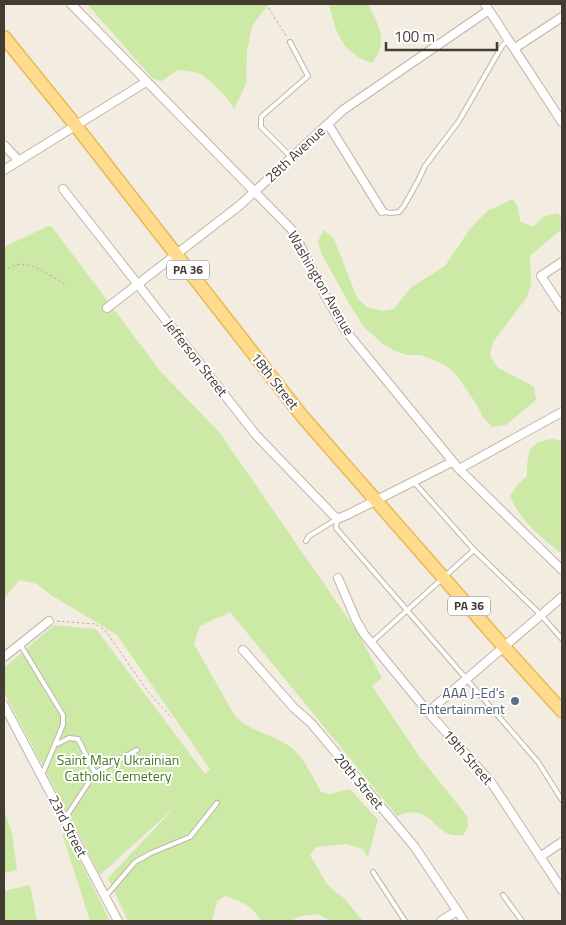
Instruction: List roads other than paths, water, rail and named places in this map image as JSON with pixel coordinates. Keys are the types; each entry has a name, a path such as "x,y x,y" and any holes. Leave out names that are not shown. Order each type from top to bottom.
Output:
{"main road":[{"name":"18th Street","path":"4,37 76,126 302,416 562,711"}],"street":[{"name":"Washington Avenue","path":"71,4 293,231 345,330 452,462 562,570"},
{"path":"487,7 562,122"},
{"name":"28th Avenue","path":"107,308 240,205 291,157 359,98 487,7"},
{"path":"515,48 562,17"},
{"path":"4,170 146,82"},
{"path":"328,124 382,211"},
{"path":"4,145 18,161"},
{"name":"Jefferson Street","path":"63,190 256,434 337,519"},
{"path":"562,262 541,276 562,308"},
{"path":"459,469 562,412"},
{"path":"337,519 452,462"},
{"name":"19th Street","path":"338,578 356,620 371,642 428,712 491,782 562,890"},
{"path":"428,712 562,596"},
{"path":"4,657 49,621"},
{"name":"20th Street","path":"243,650 294,708 311,723 414,846 464,921"},
{"name":"23rd Street","path":"4,705 118,921"},
{"path":"540,857 562,842"},
{"path":"441,921 457,911"}],"lane":[{"path":"382,211 390,213 399,212 404,206 420,179 424,166 459,121 502,46 509,39"},
{"path":"290,42 308,76 261,117 261,127 291,157"},
{"path":"413,481 474,550 541,615 562,639"},
{"path":"306,541 309,536 337,519"},
{"path":"337,519 336,528 538,762 562,800"},
{"path":"371,642 474,550"},
{"path":"20,644 63,715 63,725 57,744 42,776"},
{"path":"57,744 69,738 78,739 95,773"},
{"path":"64,820 95,773 137,750"},
{"path":"105,897 135,862 151,853 190,837 217,803"},
{"path":"373,872 405,921"},
{"path":"503,895 522,921"}],"place":[{"name":"AAA J-Ed's Entertainment","path":"515,701"}],"park label":[{"name":"Saint Mary Ukrainian Catholic Cemetery","path":"118,768"}]}
